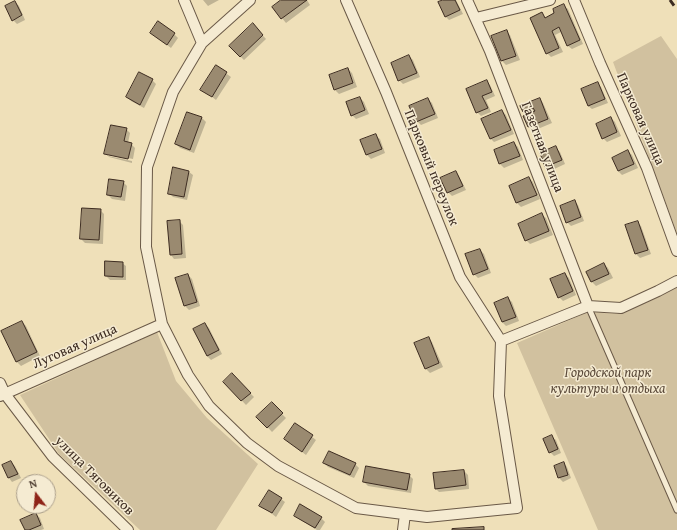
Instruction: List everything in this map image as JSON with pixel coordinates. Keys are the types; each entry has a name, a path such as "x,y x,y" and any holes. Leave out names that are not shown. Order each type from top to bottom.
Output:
{"street":[{"path":"184,0 202,43"},
{"path":"250,0 202,43 173,92 147,166 146,246 162,324 188,375 209,406 247,443 278,466 356,508 427,517 517,508 499,396 501,341 588,306 621,308 677,281"},
{"name":"Парковый переулок","path":"346,0 386,92 460,277 501,341"},
{"name":"Газетная улица","path":"467,0 490,51 588,306"},
{"path":"476,18 550,0"},
{"name":"Парковая улица","path":"574,0 600,63 647,168 677,251"},
{"name":"Луговая улица","path":"2,395 162,324"},
{"name":"улица Тяговиков","path":"0,383 2,395 53,457 128,530"},
{"path":"403,530 405,514"}],"lane":[{"path":"588,306 677,510"}],"green space":[{"path":"661,36 677,59 677,233 613,62"},
{"name":"Городской парк культуры и отдыха","path":"677,286 677,530 598,530 517,343 588,312 617,314"},
{"path":"157,332 176,381 207,418 258,464 216,530 140,530 59,454 20,395"}],"building":[{"path":"281,0 307,0 281,19 272,7"},
{"path":"443,0 455,0 460,10 445,17 438,2"},
{"path":"15,1 22,15 12,21 5,6"},
{"path":"564,4 580,40 567,46 559,27 552,31 559,48 546,54 530,18 542,12 545,18 554,13 553,9"},
{"path":"158,21 175,33 167,45 150,33"},
{"path":"253,23 263,35 240,57 229,46"},
{"path":"507,30 516,56 501,61 491,36"},
{"path":"409,55 417,73 398,81 391,63"},
{"path":"216,65 227,72 212,97 200,90"},
{"path":"348,68 353,83 334,90 329,75"},
{"path":"139,72 153,79 140,105 126,97"},
{"path":"487,80 492,92 482,96 488,108 476,113 466,89"},
{"path":"598,82 605,99 588,106 581,89"},
{"path":"360,97 365,110 351,116 346,102"},
{"path":"428,98 435,114 416,122 409,106"},
{"path":"540,98 548,119 528,127 523,116 535,111 533,108 523,112 520,106"},
{"path":"502,110 511,130 490,139 481,119"},
{"path":"187,112 202,117 190,150 175,144"},
{"path":"611,117 617,132 602,139 596,124"},
{"path":"111,125 127,128 124,141 132,143 128,159 104,154"},
{"path":"376,134 382,149 366,155 360,140"},
{"path":"514,142 520,156 499,164 494,150"},
{"path":"556,146 562,160 545,167 540,153"},
{"path":"628,150 634,164 618,171 612,158"},
{"path":"173,167 189,171 184,197 168,194"},
{"path":"456,171 463,186 447,193 440,178"},
{"path":"529,177 537,195 516,203 509,186"},
{"path":"109,179 124,181 121,197 107,195"},
{"path":"575,200 581,217 566,223 560,206"},
{"path":"82,208 101,209 99,240 80,239"},
{"path":"542,213 549,231 525,241 518,224"},
{"path":"180,220 182,254 170,255 167,221"},
{"path":"638,221 648,250 635,254 625,225"},
{"path":"480,249 488,269 473,275 465,254"},
{"path":"105,261 123,262 123,277 105,276"},
{"path":"604,263 609,274 591,282 586,272"},
{"path":"565,273 573,291 558,298 550,279"},
{"path":"188,274 197,302 184,306 175,278"},
{"path":"508,297 516,317 502,322 494,303"},
{"path":"22,321 37,352 16,362 1,331"},
{"path":"205,323 219,350 207,356 193,329"},
{"path":"429,337 439,363 425,369 414,343"},
{"path":"232,373 251,393 241,401 223,382"},
{"path":"272,402 283,413 267,428 256,417"},
{"path":"295,423 313,435 302,452 284,439"},
{"path":"552,435 558,449 549,453 543,439"},
{"path":"329,451 356,463 350,475 323,463"},
{"path":"11,461 18,474 8,478 2,465"},
{"path":"564,462 568,475 558,478 554,466"},
{"path":"366,466 410,474 407,490 363,482"},
{"path":"464,470 466,485 435,489 433,473"},
{"path":"269,490 282,498 272,513 259,506"},
{"path":"300,504 322,517 315,528 294,516"},
{"path":"36,514 41,525 25,530 20,520"},
{"path":"484,527 484,530 452,530 452,529"}],"railway":[{"path":"670,0 677,10"}]}
